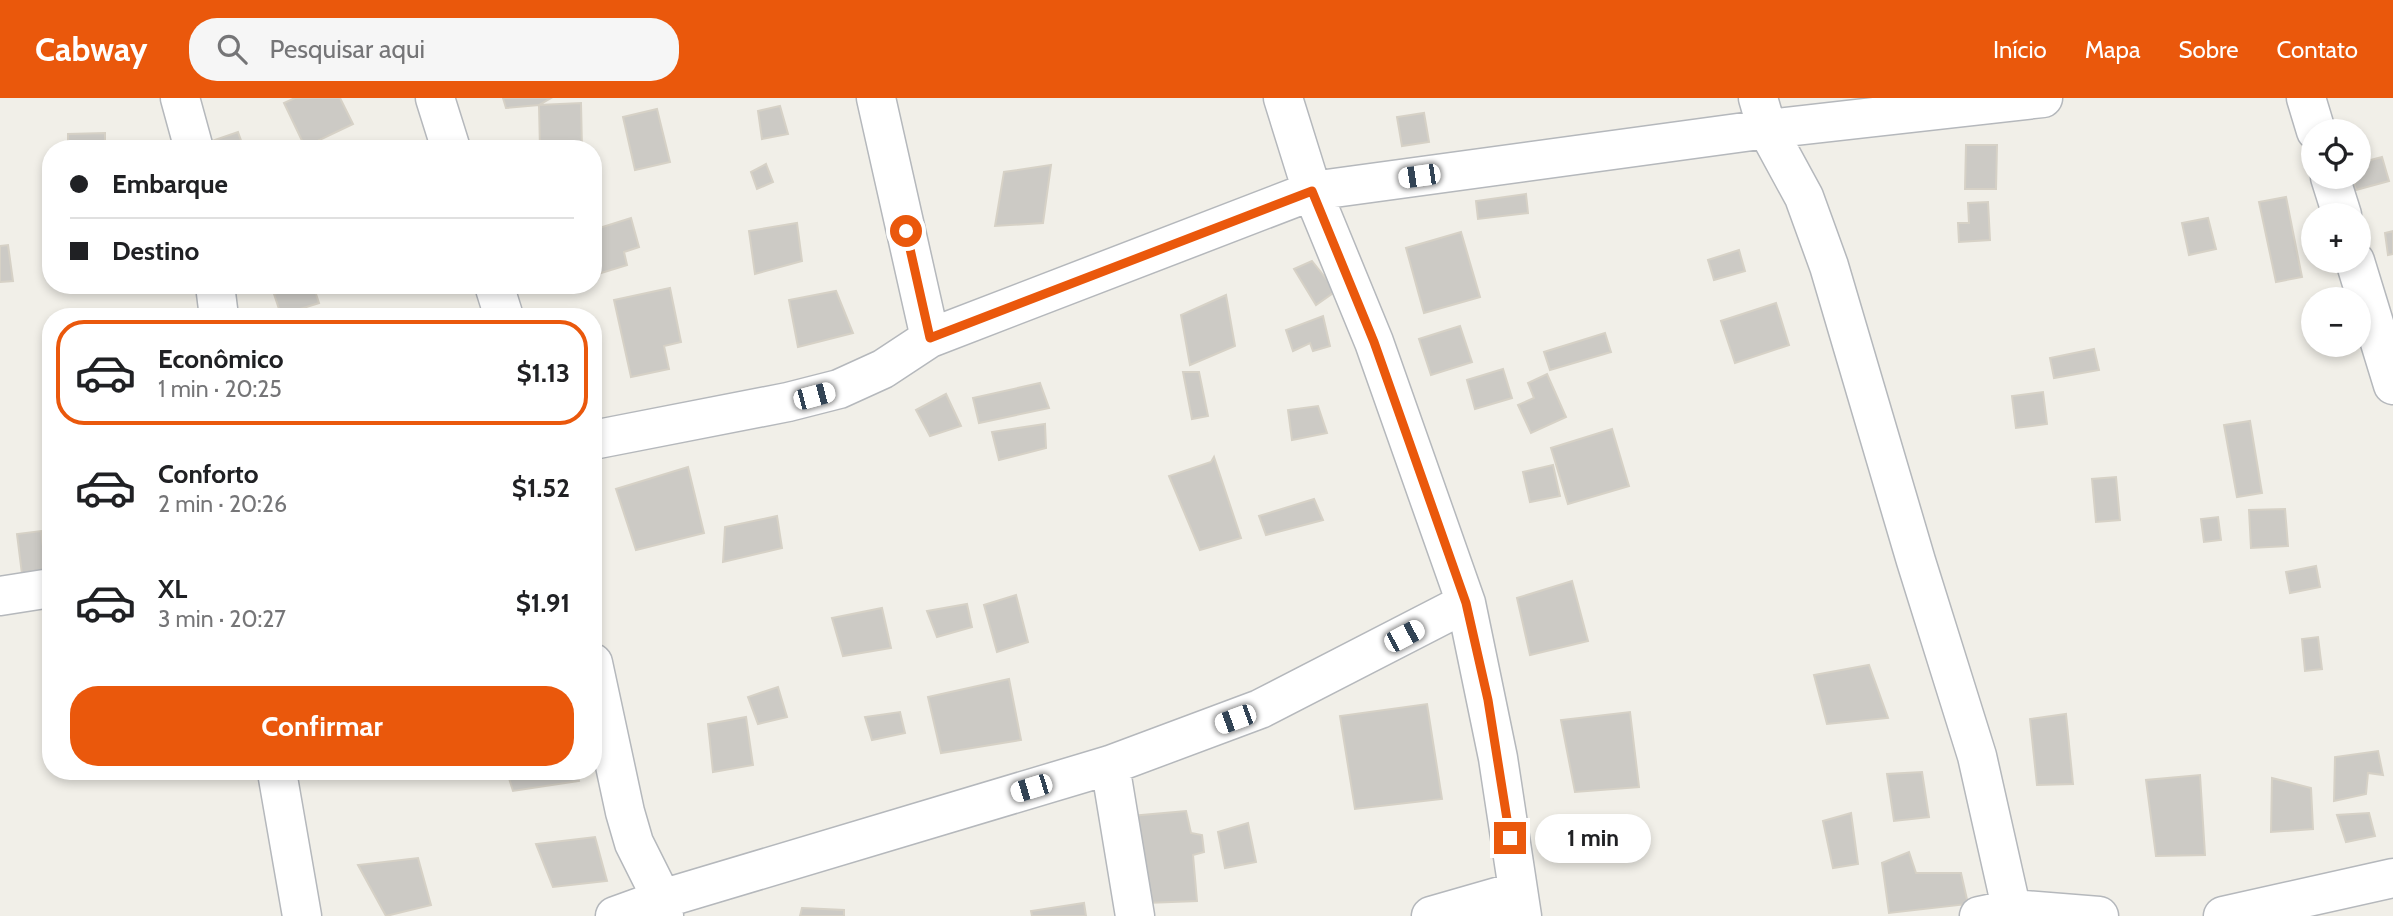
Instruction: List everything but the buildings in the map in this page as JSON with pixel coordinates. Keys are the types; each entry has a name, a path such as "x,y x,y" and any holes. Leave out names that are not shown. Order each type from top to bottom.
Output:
{"street":[{"path":"180,98 192,140"},
{"path":"435,98 448,140"},
{"path":"876,98 930,338"},
{"path":"1283,98 1312,191 1374,342 1466,603 1496,746 1520,904 1431,916"},
{"path":"602,438 788,402 839,389 883,369 930,338 1312,191 1762,113 1973,107 2043,98"},
{"path":"2306,98 2312,119"},
{"path":"1762,113 1804,197 1829,266 1977,756 2001,914 2099,916"},
{"path":"2360,273 2393,385"},
{"path":"0,596 42,589"},
{"path":"615,916 663,907 1110,765 1260,709 1466,603"},
{"path":"602,705 634,843 663,907"},
{"path":"1110,765 1135,916"},
{"path":"278,780 302,916"},
{"path":"2222,916 2393,878"}],"route":[{"path":"906,231 930,338 1312,191 1374,342 1466,603 1488,700 1510,838"}]}
